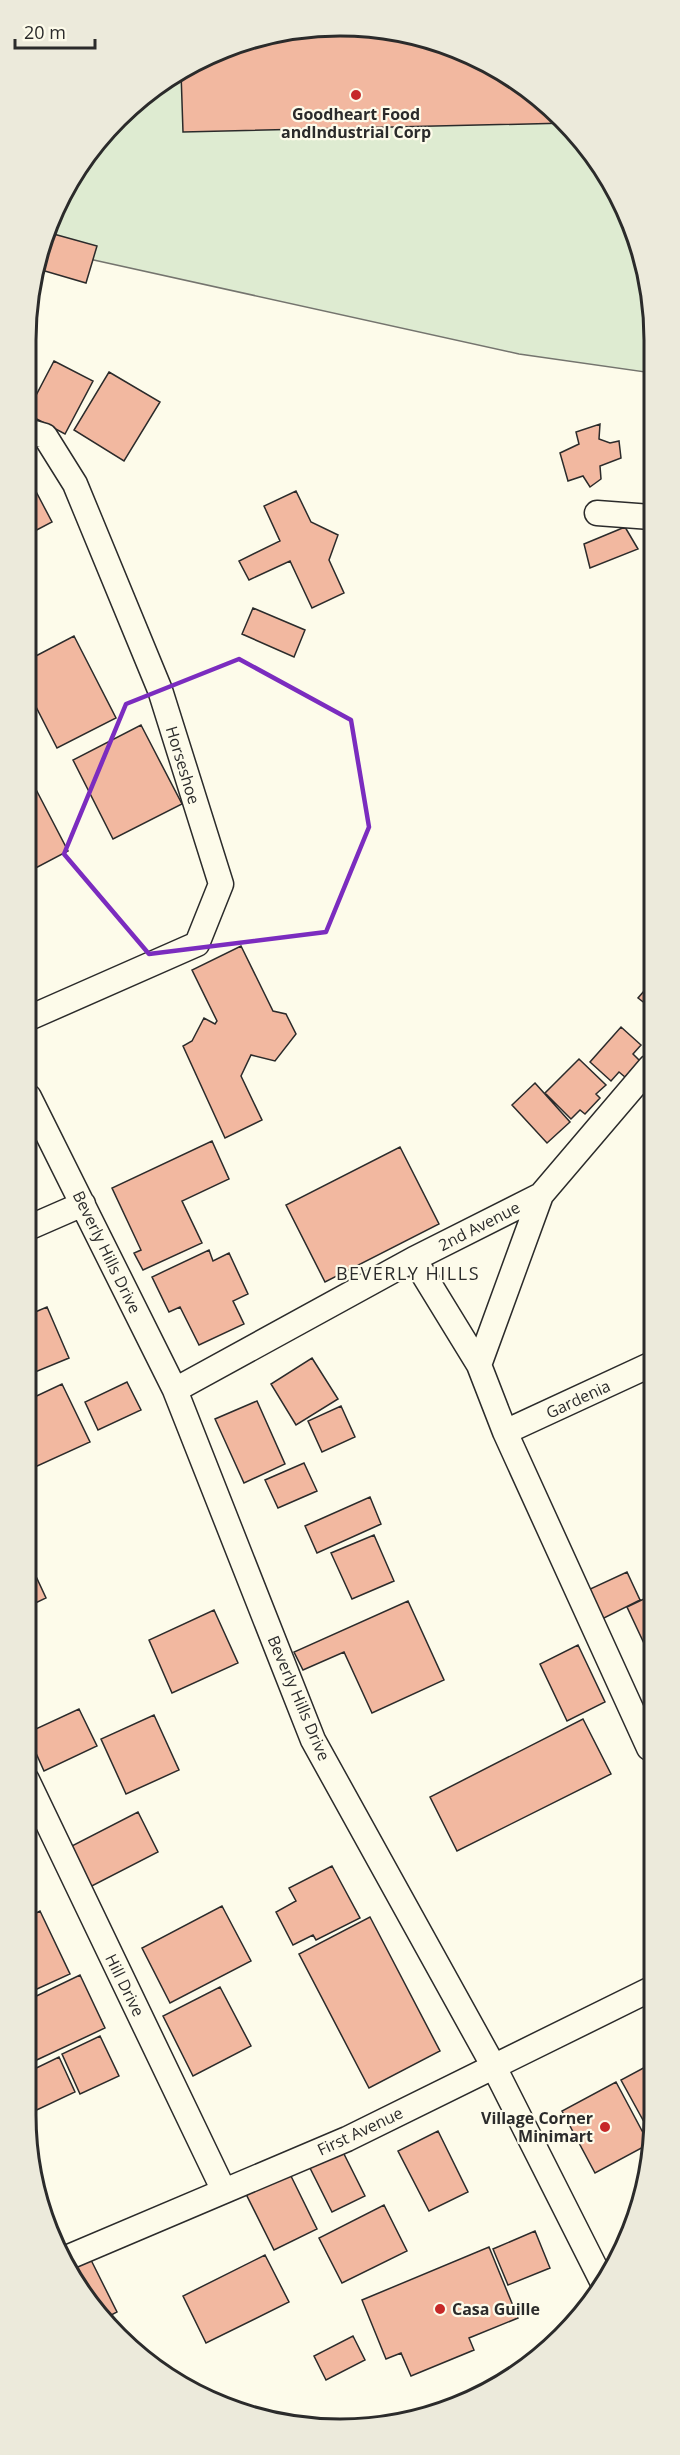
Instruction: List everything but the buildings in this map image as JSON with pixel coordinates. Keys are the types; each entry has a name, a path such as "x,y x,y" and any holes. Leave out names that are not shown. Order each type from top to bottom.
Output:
{"street":[{"name":"Horseshoe","path":"36,433 45,436 75,484 160,690 220,884 197,944 36,1015"},
{"path":"597,513 644,516"},
{"name":"2nd Avenue","path":"174,1390 414,1259 541,1195 644,1075"},
{"name":"Beverly Hills Drive","path":"36,1111 174,1390 313,1740 494,2067 599,2274"},
{"path":"479,1365 541,1195"},
{"path":"36,1225 84,1204"},
{"path":"414,1259 479,1365 505,1432 644,1737"},
{"name":"Gardenia","path":"505,1432 644,1368"},
{"name":"Hill Drive","path":"36,1799 224,2191"},
{"name":"First Avenue","path":"71,2256 347,2139 644,1992"}],"highlighted area":[{"path":"239,659 351,720 369,827 326,932 149,954 64,854 126,704"}],"green space":[{"path":"320,37 360,37 419,46 456,59 492,77 525,99 555,125 593,171 613,206 628,242 641,300 644,372 519,354 49,250 59,224 77,188 111,140 155,99 206,67 261,46"}],"place":[{"name":"Goodheart Food andIndustrial Corp","path":"356,95"},
{"name":"Village Corner Minimart","path":"605,2127"},
{"name":"Casa Guille","path":"440,2309"}],"district":[{"name":"BEVERLY HILLS","path":"408,1274"}]}
